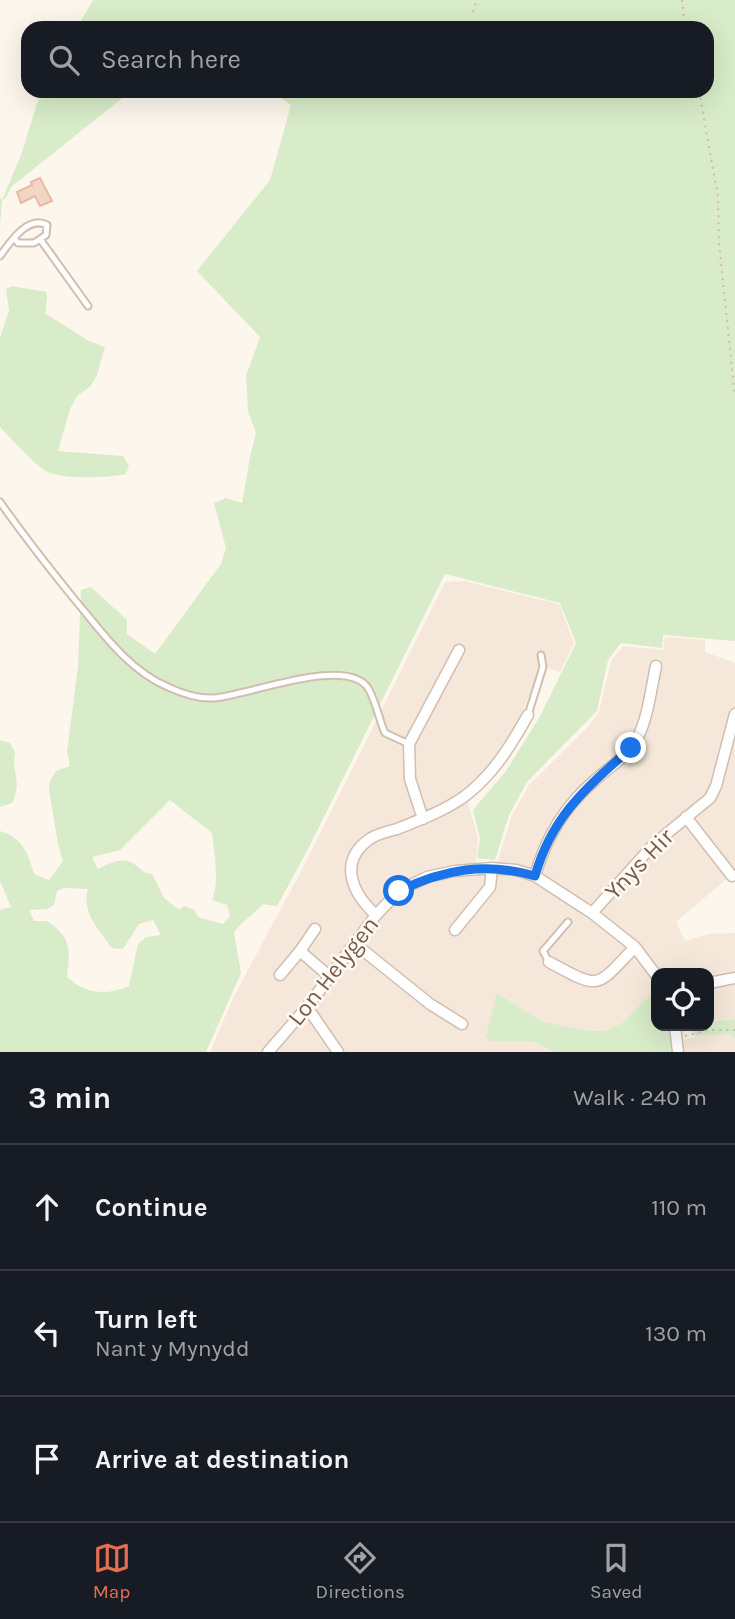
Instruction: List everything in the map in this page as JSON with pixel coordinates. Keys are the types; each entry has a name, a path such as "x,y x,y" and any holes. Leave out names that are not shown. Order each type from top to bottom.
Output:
{"street":[{"path":"423,819 410,779 408,744 459,650"},
{"path":"535,876 542,849 565,812 638,738 656,666"},
{"name":"Ynys Hir","path":"592,913 653,845 710,797 716,786 735,714"},
{"path":"376,915 361,901 350,878 355,856 371,838 423,819 465,796 500,763 528,715"},
{"name":"Ynys Hir","path":"686,817 732,876"},
{"path":"455,930 490,887 492,868 516,870 535,876 592,913 635,947 651,968"},
{"name":"Lon Helygen","path":"268,1052 307,1007 376,915 399,891 428,877 455,871 492,868"},
{"path":"280,975 314,929"},
{"path":"354,943 430,1004 462,1024"},
{"path":"549,962 584,981 599,982 635,947"},
{"path":"300,951 330,977"},
{"path":"714,982 735,978"},
{"path":"307,1007 338,1052"},
{"path":"676,1031 678,1052"}],"lane":[{"path":"0,256 14,238 26,226 45,223 46,235 34,243 18,243 14,238"},
{"path":"40,239 88,306"},
{"path":"0,502 33,549 98,629 148,676 184,693 211,698 290,681 343,675 356,678 368,687 385,733 408,744"},
{"path":"528,715 543,667 541,655"},
{"path":"549,962 543,951 568,922"}],"path":[{"path":"473,12 477,0"},
{"path":"682,0 684,21"},
{"path":"700,98 718,197 719,243 735,397"},
{"path":"677,1039 708,1030 735,1030"}],"shaded area":[{"path":"464,581 559,604 574,643 560,672 541,666 521,716 496,760 464,791 478,837 475,874 496,876 498,860 512,815 529,785 588,727 599,712 611,661 623,646 663,650 665,637 705,640 705,652 735,663 735,872 676,922 685,941 708,934 735,933 735,1019 714,1021 714,968 651,968 651,994 622,1023 603,1031 541,1021 497,993 490,1041 535,1042 554,1052 210,1052 234,996 305,864 445,582"},
{"path":"709,1034 729,1034 735,1039 735,1052 683,1052 684,1040"}],"green space":[{"path":"93,0 735,0 735,641 663,635 662,648 621,643 608,660 597,711 527,782 509,815 495,860 477,858 480,838 473,810 506,771 539,718 576,643 560,603 445,574 277,906 263,904 234,932 241,973 206,1052 0,1052 0,912 1,909 11,907 0,881 0,831 14,838 23,847 34,874 49,880 63,861 49,790 50,781 56,771 70,766 67,752 78,666 81,590 91,587 127,620 127,634 155,654 221,564 226,548 214,503 226,498 242,503 256,433 248,411 246,376 260,337 197,271 270,180 291,105 281,98 714,98 714,21 81,21","holes":["170,800 212,833 216,875 212,900 227,905 230,916 223,924 198,917 194,910 184,906 179,910 164,898 152,874 132,863 118,861 98,869 92,857 120,850","64,888 88,889 86,897 89,913 112,948 123,949 139,924 153,920 161,935 146,937 138,944 129,986 96,992 74,983 67,977 69,951 65,939 47,921 34,921 29,910 47,909 54,905 57,891"]},
{"path":"39,98 122,98 11,187 2,201 0,225 0,198 2,200 21,155"},
{"path":"12,286 46,292 46,314 89,341 105,347 91,386 77,396 70,409 58,451 123,456 129,466 126,474 84,477 51,473 32,460 0,427 0,337 9,311 6,289"},
{"path":"0,740 10,743 15,752 17,788 12,803 0,807"},
{"path":"497,993 541,1021 603,1031 622,1023 651,994 651,1031 671,1031 671,1052 554,1052 535,1042 490,1041 486,1037"},
{"path":"735,1019 735,1039 729,1034 695,1036 694,1031 714,1031 714,1021"}],"building":[{"path":"40,178 52,201 40,206 35,196 21,203 17,192"}],"route":[{"path":"399,891 428,877 455,871 492,868 516,870 535,876 542,849 565,812 590,784 631,748"}]}
